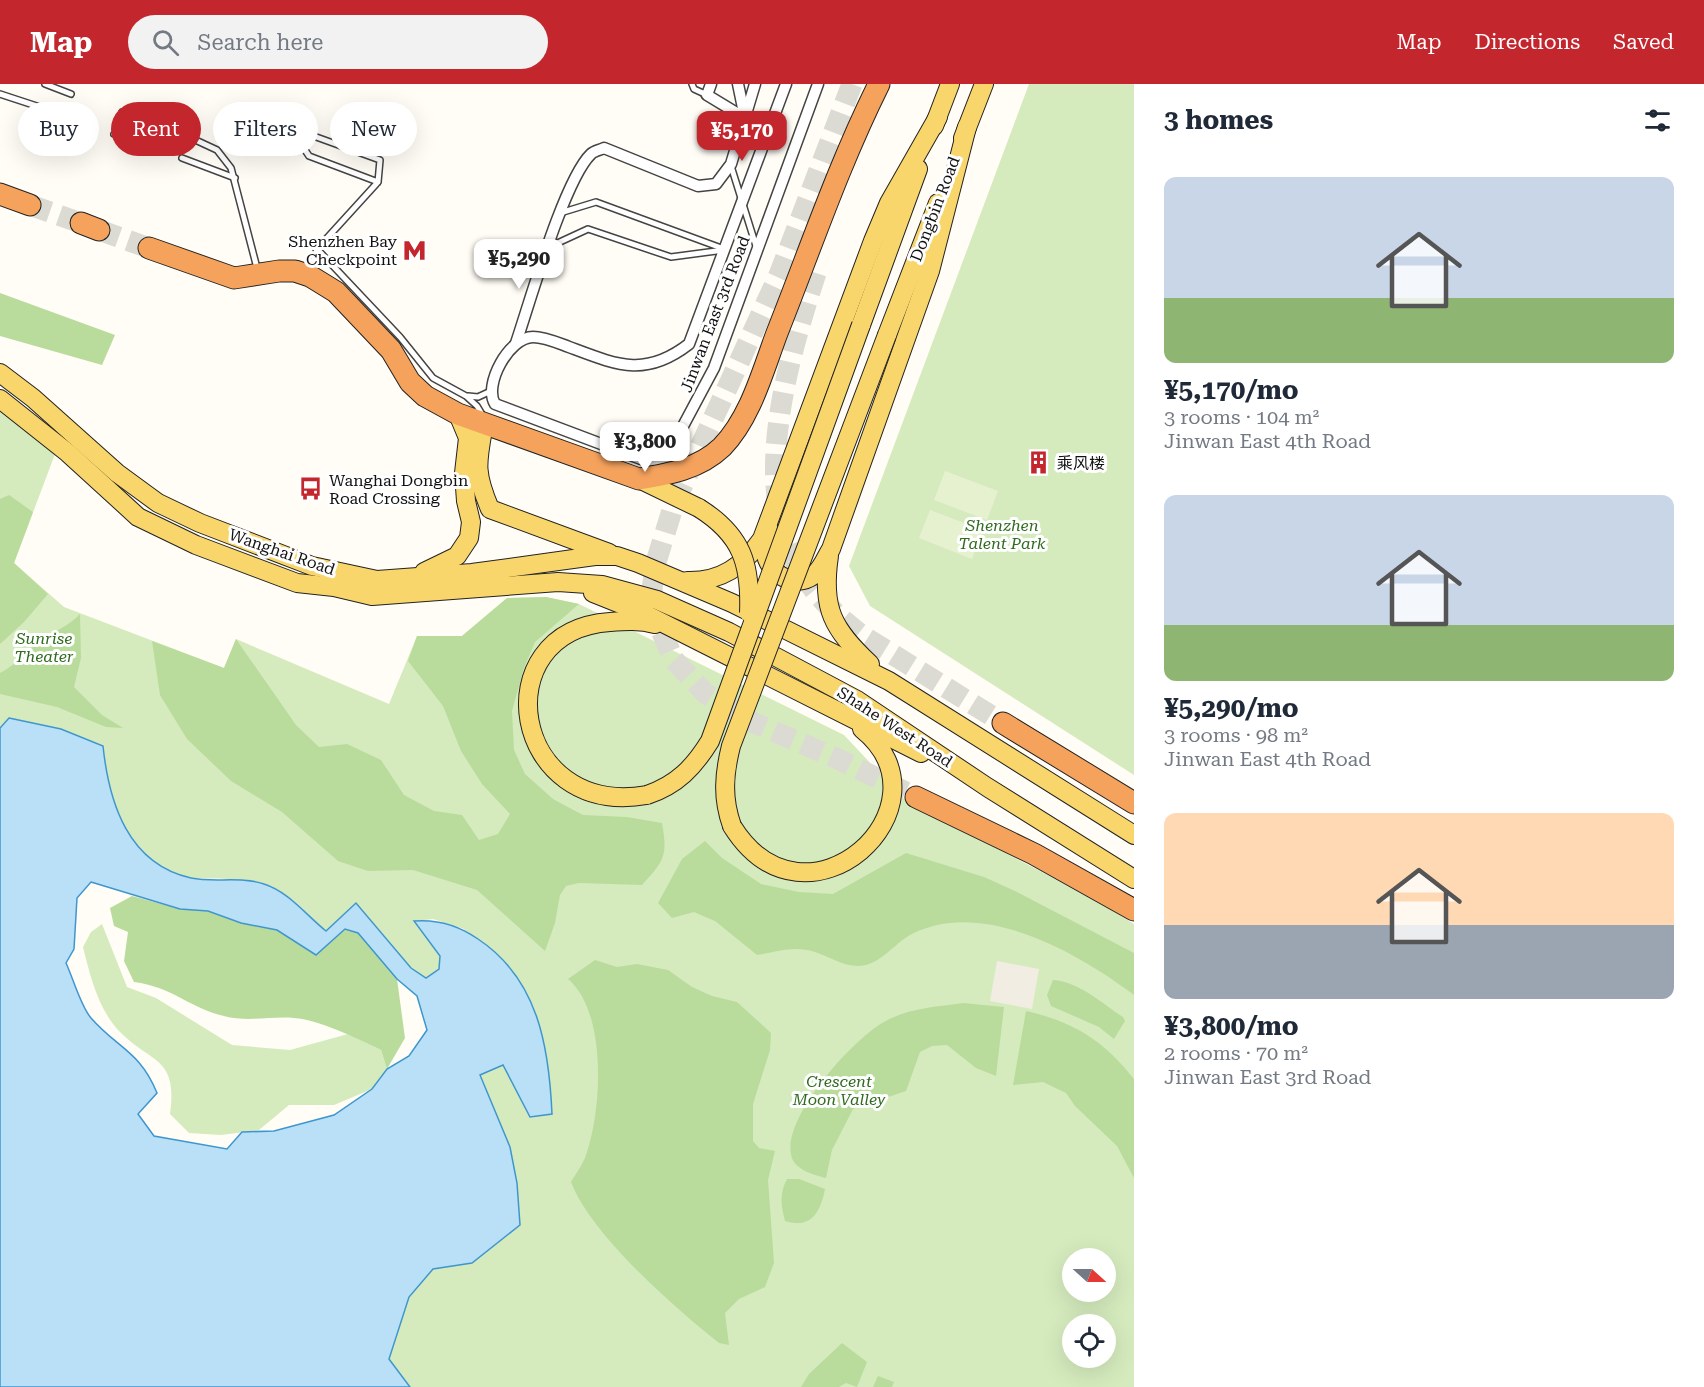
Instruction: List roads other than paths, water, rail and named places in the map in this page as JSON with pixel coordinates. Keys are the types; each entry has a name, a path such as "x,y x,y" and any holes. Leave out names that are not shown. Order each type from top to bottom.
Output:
{"highway":[{"path":"149,248 234,278 279,271 295,271 310,276 336,292 391,350 410,382 425,396 462,405 484,424 639,479 696,466 721,447 736,429 756,387 879,84"},
{"path":"816,273 886,84"},
{"path":"0,194 30,205"},
{"path":"1003,723 1134,803"},
{"path":"916,797 1034,854 1134,910"}],"main road":[{"name":"Dongbin Road","path":"744,640 950,84"},
{"name":"Dongbin Road","path":"846,717 876,742 890,774 892,793 889,811 880,831 868,847 852,860 824,871 788,871 755,855 742,842 732,826 724,789 731,746 984,84"},
{"path":"682,581 713,579 736,568 755,549 768,527 873,241 889,203 938,117"},
{"path":"889,681 841,634 833,621 826,576 831,549 930,271 967,127"},
{"name":"Wanghai Road","path":"0,373 33,398 117,473 158,503 200,523 312,566 377,580 405,579 595,556 617,556 682,581"},
{"name":"Wanghai Road","path":"0,399 68,453 138,517 207,549 297,583 334,587 372,596 558,582 602,585 645,595"},
{"path":"405,579 439,567 457,556 469,537 471,522 466,501 464,473 468,438 462,405"},
{"path":"484,424 479,453 479,482 490,509 617,556"},
{"path":"479,453 486,443 505,431"},
{"path":"639,479 699,508 730,531 748,567 749,614 744,640 710,741 697,761 681,778 664,789 627,799 590,792 555,771 534,742 529,724 528,704 531,682 548,650 561,637 587,625 636,621 679,631"},
{"path":"768,527 766,558 775,571 787,580 798,581 816,573 831,549"},
{"name":"Shahe West Road","path":"682,581 798,634 889,681 1134,835"},
{"path":"558,582 622,603 987,787"},
{"name":"Shahe West Road","path":"645,595 729,632 847,694 987,787 1134,879"}],"street":[{"path":"711,84 707,95 745,118"},
{"path":"738,84 745,118"},
{"path":"491,392 506,355 516,343 560,213 576,179 592,153 604,148 698,186 716,184 731,164 755,84"},
{"path":"516,343 532,337 540,338 615,364 634,366 653,364 672,357 689,344 786,84"},
{"name":"Jinwan East 3rd Road","path":"491,392 491,398 495,404 641,459 655,453 682,428 714,368 818,84"}],"lane":[{"path":"45,84 71,94"},
{"path":"692,84 694,89 707,95"},
{"path":"0,94 24,102"},
{"path":"310,276 310,263 317,249 378,182 380,159 308,134 303,147 309,156 378,182"},
{"path":"201,143 217,150 235,178 259,275"},
{"path":"182,158 235,178"},
{"path":"731,164 757,248"},
{"path":"560,213 596,202 725,249"},
{"path":"549,247 588,229 671,257 725,249"},
{"path":"317,249 400,337 433,378 462,405 491,392"}],"water":[{"path":"9,718 61,729 103,746 110,789 126,828 137,845 169,871 191,878 246,880 264,884 289,898 326,931 356,903 411,968 426,978 439,969 440,956 414,921 448,924 478,939 498,955 527,994 543,1039 548,1064 552,1114 530,1117 503,1065 480,1075 510,1147 517,1183 520,1225 472,1263 433,1269 409,1297 389,1359 410,1387 0,1387 0,728","holes":["91,882 180,909 208,911 241,923 277,930 316,955 345,929 358,933 397,979 417,996 427,1030 409,1056 387,1069 372,1089 334,1115 274,1131 242,1132 227,1149 154,1136 138,1114 157,1093 150,1079 136,1059 87,1013 66,963 74,949 77,898"]}],"tunnel":[{"path":"852,84 779,275 674,504 656,562 652,589 655,617 674,660 706,694 752,722 838,759 916,797"},
{"path":"30,205 81,223"},
{"path":"99,230 149,248"},
{"path":"816,273 786,378 776,454 776,491 782,526 794,559 815,592 833,611 863,636 1003,723"}],"place":[{"name":"Shenzhen Bay Checkpoint","path":"415,250"},
{"name":"乘风楼","path":"1039,463"},
{"name":"Wanghai Dongbin Road Crossing","path":"311,489"}],"park label":[{"name":"Shenzhen Talent Park","path":"1002,534"},
{"name":"Sunrise Theater","path":"44,647"},
{"name":"Crescent Moon Valley","path":"839,1090"}]}
